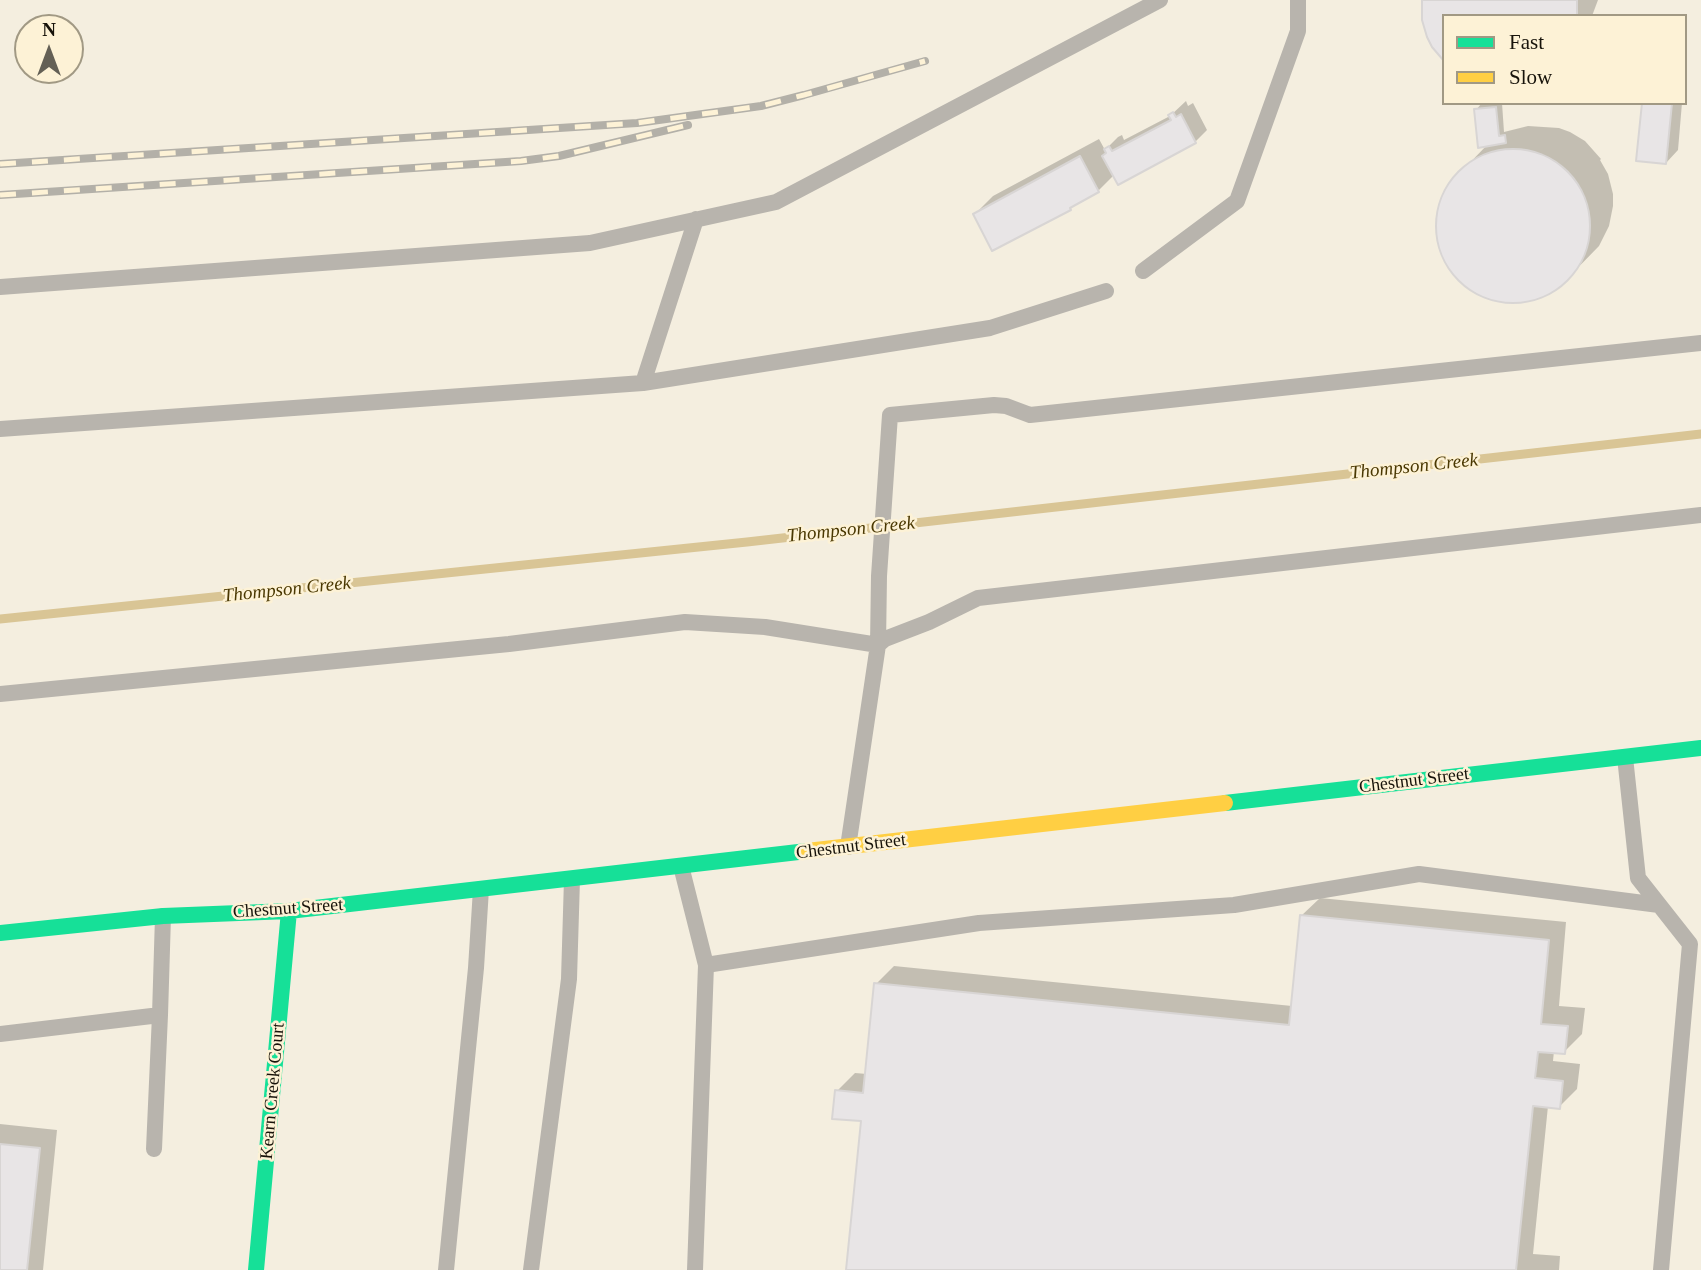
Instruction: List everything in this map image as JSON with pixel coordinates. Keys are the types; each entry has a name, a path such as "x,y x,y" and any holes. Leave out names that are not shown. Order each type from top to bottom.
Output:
{"street":[{"name":"Chestnut Street","path":"0,933 163,916 289,911 1701,748"},
{"name":"Kearn Creek Court","path":"256,1270 289,911"}],"lane":[{"path":"0,287 590,243 776,202 1160,0"},
{"path":"1143,271 1237,201 1298,31 1298,0"},
{"path":"643,383 696,219"},
{"path":"0,429 643,383 990,328 1106,291"},
{"path":"848,847 878,645 878,599 890,415 994,405 1006,406 1030,415 1701,344"},
{"path":"0,694 509,644 685,622 765,627 878,645 885,639 929,622 978,598 1701,515"},
{"path":"1625,757 1638,878 1690,944 1661,1270"},
{"path":"681,866 706,965 695,1270"},
{"path":"706,965 979,923 1234,905 1419,874 1659,905"},
{"path":"531,1270 569,979 572,879"},
{"path":"446,1270 476,968 481,889"},
{"path":"154,1149 163,916"},
{"path":"0,1034 160,1016"}],"building":[{"path":"1422,0 1577,0 1577,14 1442,14 1442,59 1432,47 1422,20"},
{"path":"1642,105 1672,105 1666,164 1636,161"},
{"path":"1496,107 1499,136 1505,135 1506,143 1478,148 1474,109"},
{"path":"1173,112 1176,117 1181,114 1196,143 1118,185 1102,156 1106,153 1104,149 1109,146 1112,151 1171,120 1168,115"},
{"path":"1513,149 1543,155 1568,171 1584,196 1590,226 1584,256 1568,281 1543,297 1513,303 1483,297 1458,281 1442,256 1436,226 1442,196 1458,171 1483,155"},
{"path":"1080,156 1099,192 1070,208 1071,210 992,251 973,214"},
{"path":"1300,915 1549,940 1541,1024 1568,1026 1565,1054 1538,1052 1535,1078 1563,1081 1560,1109 1533,1106 1516,1270 846,1270 861,1121 832,1119 835,1090 863,1093 874,983 1289,1025"},
{"path":"0,1144 40,1148 27,1270 0,1270"}],"waterway":[{"name":"Thompson Creek","path":"0,619 747,542 1701,434"}],"railway":[{"path":"0,164 637,123 761,106 925,61"},
{"path":"0,195 521,161 559,156 688,125"}],"traffic: fast":[{"path":"1225,803 1701,748"},
{"path":"0,933 163,916 289,911 807,851"},
{"path":"256,1270 289,911"}],"traffic: slow":[{"path":"807,851 1225,803"}]}
